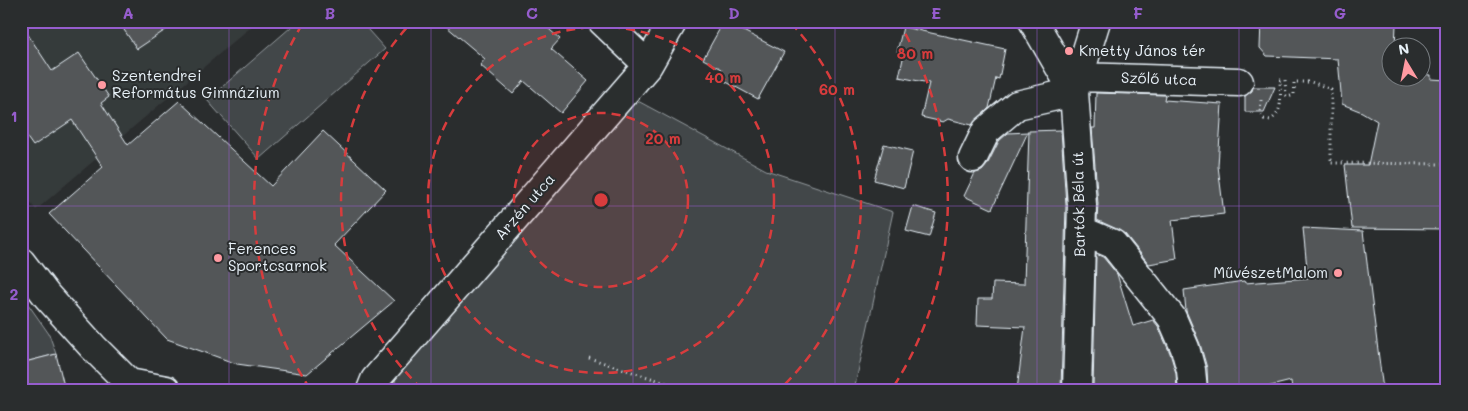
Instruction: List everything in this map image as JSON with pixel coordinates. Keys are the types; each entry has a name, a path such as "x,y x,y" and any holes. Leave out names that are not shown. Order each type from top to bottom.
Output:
{"street":[{"path":"602,21 648,65"},
{"name":"Arzén utca","path":"372,390 375,380 648,65 673,21"},
{"path":"1033,21 1077,84"},
{"name":"Bartók Béla út","path":"1077,390 1082,205 1077,84 1096,21"},
{"name":"Szőlő utca","path":"973,158 986,131 1017,105 1077,84 1239,82"},
{"path":"1082,231 1113,244 1172,318 1185,348 1191,370 1193,390"},
{"path":"21,262 47,296 130,386 166,390"}],"path":[{"path":"1260,112 1264,119 1270,120 1276,117 1279,110 1280,80 1285,80 1286,95 1288,97 1294,95 1294,82 1311,82 1331,89 1331,164 1447,164"},
{"path":"588,358 688,390"}],"shaded area":[{"name":"Szentendrei Református Gimnázium","path":"21,21 258,21 36,210 21,190"},
{"path":"298,21 360,21 385,49 259,159 207,100"},
{"path":"636,100 766,170 893,212 854,390 401,390 394,388 396,377"},
{"path":"21,294 49,334 56,354 21,363"}],"building":[{"path":"118,21 179,21 137,49"},
{"path":"440,21 540,21 560,39 551,49 588,81 561,113 524,81 513,94 480,65 485,59"},
{"path":"724,21 784,52 758,99 717,77 722,69 703,59"},
{"path":"1261,21 1363,21 1396,24 1395,38 1380,38 1380,88 1430,88 1430,75 1431,79 1447,80 1447,229 1352,228 1345,165 1368,165 1377,121 1362,112 1342,104 1338,59 1267,56 1260,48"},
{"name":"Ferences Sportcsarnok","path":"21,24 52,71 79,53 109,97 101,103 128,145 179,101 271,186 323,131 386,190 334,245 394,301 307,374 237,364 167,339 49,214 103,167 72,120 33,146 21,129"},
{"path":"903,27 1005,49 999,79 996,78 989,108 972,125 948,119 943,122 921,117 929,83 899,77 904,54 897,52"},
{"path":"1253,87 1275,87 1264,112 1245,112 1245,96 1252,91"},
{"path":"1096,93 1165,95 1164,100 1222,104 1218,166 1224,214 1172,220 1177,259 1149,264 1125,234 1097,220 1098,204 1092,128 1095,128"},
{"path":"1061,130 1066,205 1061,390 1017,390 1025,327 977,325 978,299 992,299 993,283 1024,284 1029,131"},
{"path":"1028,132 992,209 964,196 975,173 982,171 987,165 999,141 1008,133"},
{"path":"884,144 913,151 904,188 874,180"},
{"path":"913,206 936,213 929,237 906,231"},
{"path":"1303,228 1363,231 1383,390 1292,390 1291,381 1255,390 1208,390 1207,368 1200,344 1186,311 1184,290 1244,281 1245,283 1308,278"},
{"path":"1096,254 1103,257 1117,274 1133,326 1153,320 1158,326 1170,353 1176,373 1177,390 1093,390"},
{"path":"56,354 65,390 21,390 21,363"}],"place":[{"name":"Kmetty János tér","path":"1069,51"},
{"name":"Szentendrei Református Gimnázium","path":"102,85"},
{"name":"Ferences Sportcsarnok","path":"218,258"},
{"name":"MűvészetMalom","path":"1338,273"}]}
